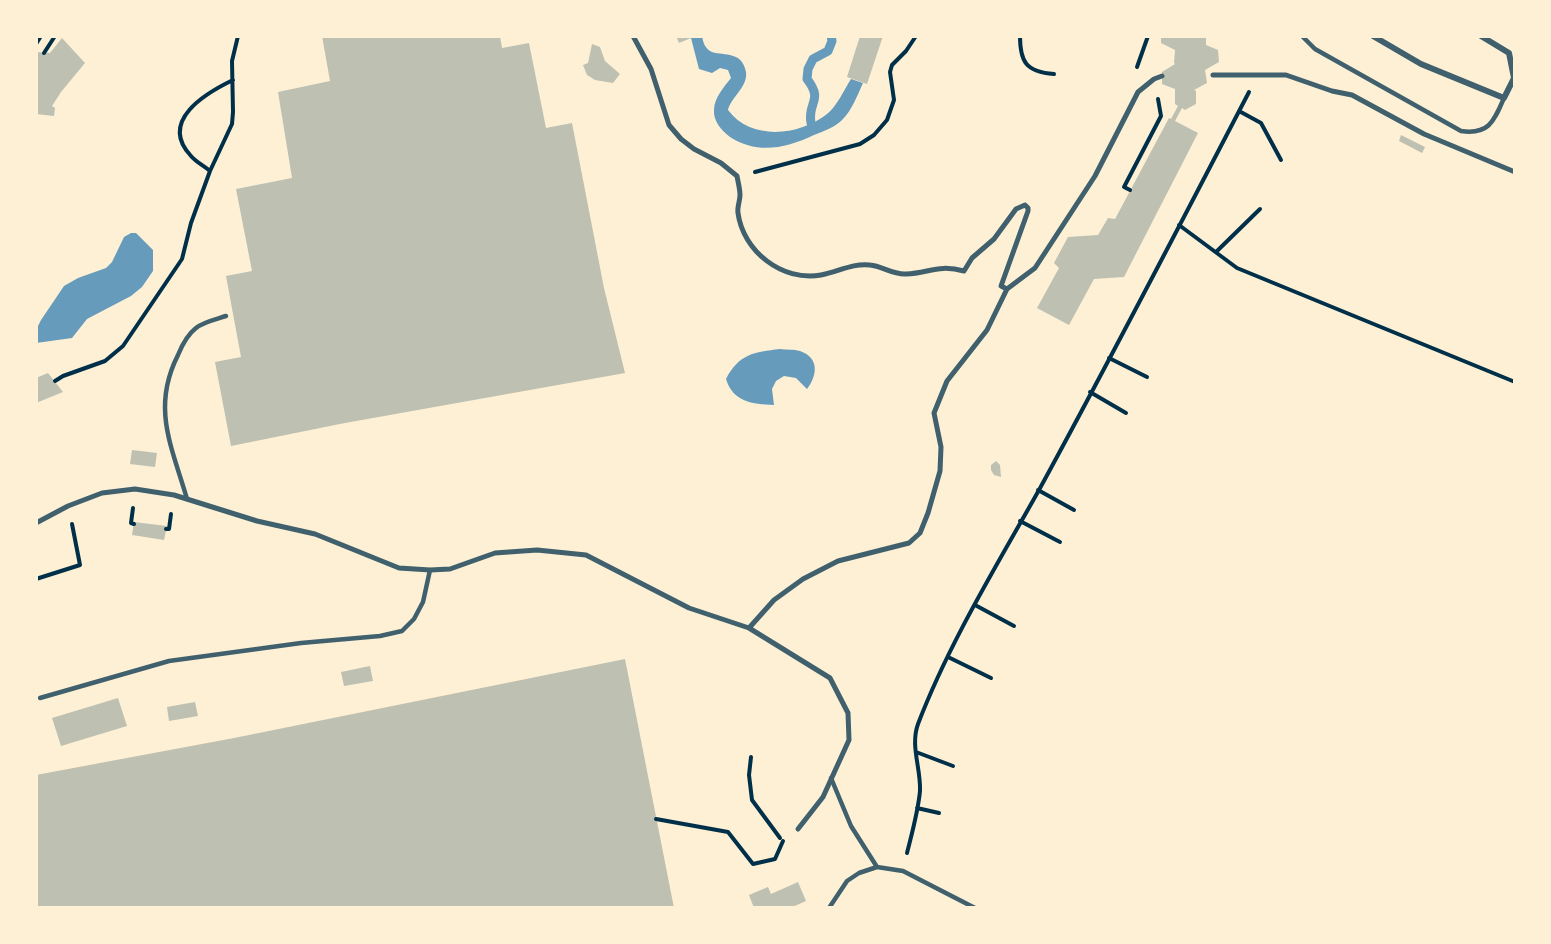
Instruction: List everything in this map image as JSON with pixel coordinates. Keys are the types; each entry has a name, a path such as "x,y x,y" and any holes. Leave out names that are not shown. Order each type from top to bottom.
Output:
{"street":[{"path":"633,36 651,69 669,125 694,149 721,163 737,177 740,193 737,212 743,230 752,248 766,262 784,271 803,275 820,275 848,266 872,265 905,274 949,267 964,271 972,258 994,239 1016,209 1024,205 1028,211 1001,286 1007,289"},
{"path":"1373,36 1420,64 1504,98 1514,78 1509,52 1481,36"},
{"path":"1213,75 1286,75 1332,91 1352,95 1424,134 1515,172"},
{"path":"749,628 774,600 802,579 838,561 909,543 920,533 940,471 941,447 934,413 947,381 987,330 1007,289 1035,268 1095,176 1138,92 1154,79 1162,76"},
{"path":"36,523 68,506 102,493 135,489 187,499 215,510 315,534 399,568 450,569 495,553 537,550 586,555 689,608 749,628 830,678 849,713 849,740 823,797 798,829"}],"lane":[{"path":"1302,36 1315,49 1461,130 1473,132 1489,126 1504,98"},
{"path":"187,499 168,437 164,416 165,394 174,362 185,339 197,327 226,315"},
{"path":"40,698 169,661 301,643 380,636 402,631 414,619 423,602 430,570"},
{"path":"831,778 851,826 877,867"},
{"path":"829,908 847,881 859,873 877,867 903,871 975,908"}],"path":[{"path":"36,44 41,36"},
{"path":"44,53 55,36"},
{"path":"55,381 105,361 123,346 182,259 210,171 232,124 232,61 238,36"},
{"path":"737,177 860,144 874,135 887,120 894,100 890,72 892,65 906,51 916,36"},
{"path":"1020,36 1022,60 1038,72 1054,74"},
{"path":"903,871 917,808 920,774 914,740 918,725 948,657 975,605 1109,358 1250,90 1252,74"},
{"path":"1130,190 1124,187 1161,116 1154,79"},
{"path":"210,171 190,156 181,140 181,126 185,114 192,105 233,80"},
{"path":"1239,111 1261,123 1281,160"},
{"path":"1216,252 1260,209"},
{"path":"1179,225 1237,268 1515,382"},
{"path":"1109,358 1147,377"},
{"path":"1090,392 1126,413"},
{"path":"1038,490 1074,510"},
{"path":"36,579 80,565 68,506"},
{"path":"1020,521 1060,542"},
{"path":"975,605 1014,626"},
{"path":"948,657 991,678"},
{"path":"915,752 952,766"},
{"path":"752,757 749,775 752,800 782,841"},
{"path":"917,808 939,813"},
{"path":"656,819 728,832 753,864 775,859 782,841 798,829"}],"water":[{"path":"702,36 710,51 737,57 744,65 746,77 728,110 749,127 762,131 789,131 816,121 834,107 851,79 863,83 849,111 833,127 804,140 782,146 762,148 751,146 730,137 717,122 714,106 731,78 728,70 720,68 712,73 699,69 691,38"},
{"path":"136,233 153,250 153,271 142,287 131,296 87,319 72,338 36,343 36,330 64,286 78,278 106,268 112,262 124,237"},
{"path":"780,349 800,351 811,358 815,368 813,379 807,389 796,378 784,376 776,381 772,389 774,405 744,400 733,393 726,379 736,364 755,353"}],"building":[{"path":"322,36 500,36 502,48 529,43 546,128 572,123 604,288 625,373 345,423 231,446 215,362 241,357 226,276 252,271 236,189 292,178 278,92 330,81"},
{"path":"676,36 696,36 679,43"},
{"path":"860,36 883,36 867,84 847,77"},
{"path":"1161,36 1206,36 1206,45 1218,50 1219,62 1205,70 1207,83 1194,90 1196,91 1196,104 1185,110 1182,108 1175,121 1198,133 1124,277 1094,279 1069,325 1037,308 1059,268 1054,263 1068,237 1098,235 1108,218 1115,219 1169,118 1171,119 1178,106 1175,104 1175,89 1162,84 1162,72 1175,64 1175,50 1161,43"},
{"path":"62,38 85,63 52,106 55,108 54,116 36,114 36,52 50,53"},
{"path":"592,44 600,47 605,61 620,74 613,83 595,80 587,75 583,65 588,63"},
{"path":"1401,135 1425,147 1422,153 1399,141"},
{"path":"48,373 63,392 36,403 36,378"},
{"path":"132,450 157,453 155,467 130,464"},
{"path":"996,461 1000,465 1001,477 994,475 991,470 991,465"},
{"path":"134,522 167,526 164,540 132,535"},
{"path":"625,659 674,908 36,908 36,775 234,738"},
{"path":"370,666 373,681 344,686 341,672"},
{"path":"118,698 127,726 61,746 52,718"},
{"path":"195,702 198,716 169,721 167,707"},
{"path":"798,882 806,901 790,908 754,908 749,895 768,887 771,894"}],"waterway":[{"path":"811,123 810,116 815,97 807,79 808,69 813,59 828,51 832,41 831,36"}]}
